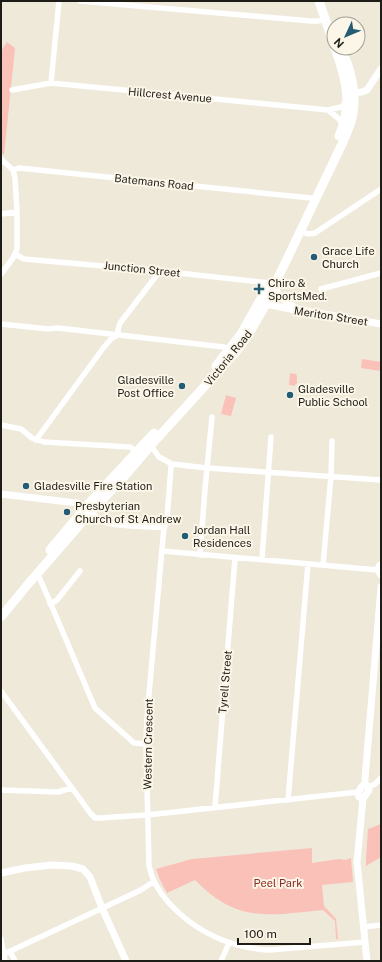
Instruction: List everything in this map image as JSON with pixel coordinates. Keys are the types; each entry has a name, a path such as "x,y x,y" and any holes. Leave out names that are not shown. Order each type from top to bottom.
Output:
{"highway":[{"name":"Victoria Road","path":"319,1 326,22"},
{"path":"325,1 330,16"},
{"name":"Victoria Road","path":"273,282 300,231 352,119 353,111 344,75 337,56"},
{"name":"Victoria Road","path":"1,609 136,452 247,337 343,126 349,96 350,72 344,56"},
{"name":"Victoria Road","path":"1,617 87,510 122,479 232,351"}],"street":[{"path":"51,83 59,1"},
{"path":"80,1 311,21 325,19"},
{"path":"328,110 341,107 349,96 367,90 381,69"},
{"name":"Hillcrest Avenue","path":"12,90 51,83 328,110"},
{"path":"328,110 339,118 343,126"},
{"path":"1,159 13,170 18,212 17,249 1,274"},
{"name":"Batemans Road","path":"13,170 19,168 310,198"},
{"path":"300,231 308,234 316,233 381,189"},
{"path":"1,214 18,212"},
{"name":"Junction Street","path":"15,254 24,259 273,282"},
{"path":"118,335 120,323 160,271"},
{"path":"321,289 381,273"},
{"path":"273,282 278,292 292,306 301,310"},
{"name":"Meriton Street","path":"265,300 295,310 381,324"},
{"path":"1,324 48,329 58,328 222,346 232,351"},
{"path":"36,440 104,347 112,338 118,335"},
{"path":"200,555 212,417"},
{"path":"1,425 21,429 32,438 44,442 130,447 136,452"},
{"path":"262,559 272,437"},
{"path":"323,565 331,476 332,441"},
{"path":"150,446 159,457 172,464 207,468 381,480"},
{"name":"Western Crescent","path":"153,882 149,866 147,815 147,716 164,527 167,518 172,464"},
{"path":"1,494 77,503 99,519 106,521 122,524 164,527"},
{"path":"162,551 380,570"},
{"name":"Tyrell Street","path":"215,807 235,558"},
{"path":"288,800 308,564"},
{"path":"50,604 57,600 80,571"},
{"path":"36,574 40,579 95,708 132,742 135,744 146,744"},
{"path":"1,691 71,788 95,818 147,815 288,800 360,795 365,796 369,791 364,779 381,587"},
{"path":"367,786 375,784 381,778"},
{"path":"1,790 58,792 71,788"},
{"path":"360,795 358,862 367,961"},
{"path":"1,873 42,866 77,866 86,871 90,877 126,961"},
{"path":"7,953 140,890 153,882 167,901 188,921 203,931 229,943 270,950 365,942"},
{"path":"364,927 381,925"},
{"path":"1,939 7,953 15,961"},
{"path":"221,961 229,943"},
{"path":"5,961 7,953"}],"green space":[{"path":"7,42 15,48 4,155 1,152 1,51"},
{"path":"362,359 381,362 381,371 361,368"},
{"path":"290,373 296,374 297,376 297,383 294,386 289,385"},
{"path":"226,395 236,398 231,416 221,414"},
{"path":"381,824 381,857 366,866 368,829"},
{"name":"Peel Park","path":"312,848 312,863 339,859 345,860 351,858 353,882 322,885 324,906 336,919 338,939 336,939 335,921 323,910 286,914 270,914 240,910 226,904 211,894 195,880 167,893 156,869 192,859"}],"place":[{"name":"Grace Life Church","path":"314,257"},
{"name":"Chiro & SportsMed.","path":"259,289"},
{"name":"Gladesville Post Office","path":"182,386"},
{"name":"Gladesville Public School","path":"290,395"},
{"name":"Gladesville Fire Station","path":"26,486"},
{"name":"Presbyterian Church of St Andrew","path":"67,512"},
{"name":"Jordan Hall Residences","path":"185,536"}]}
